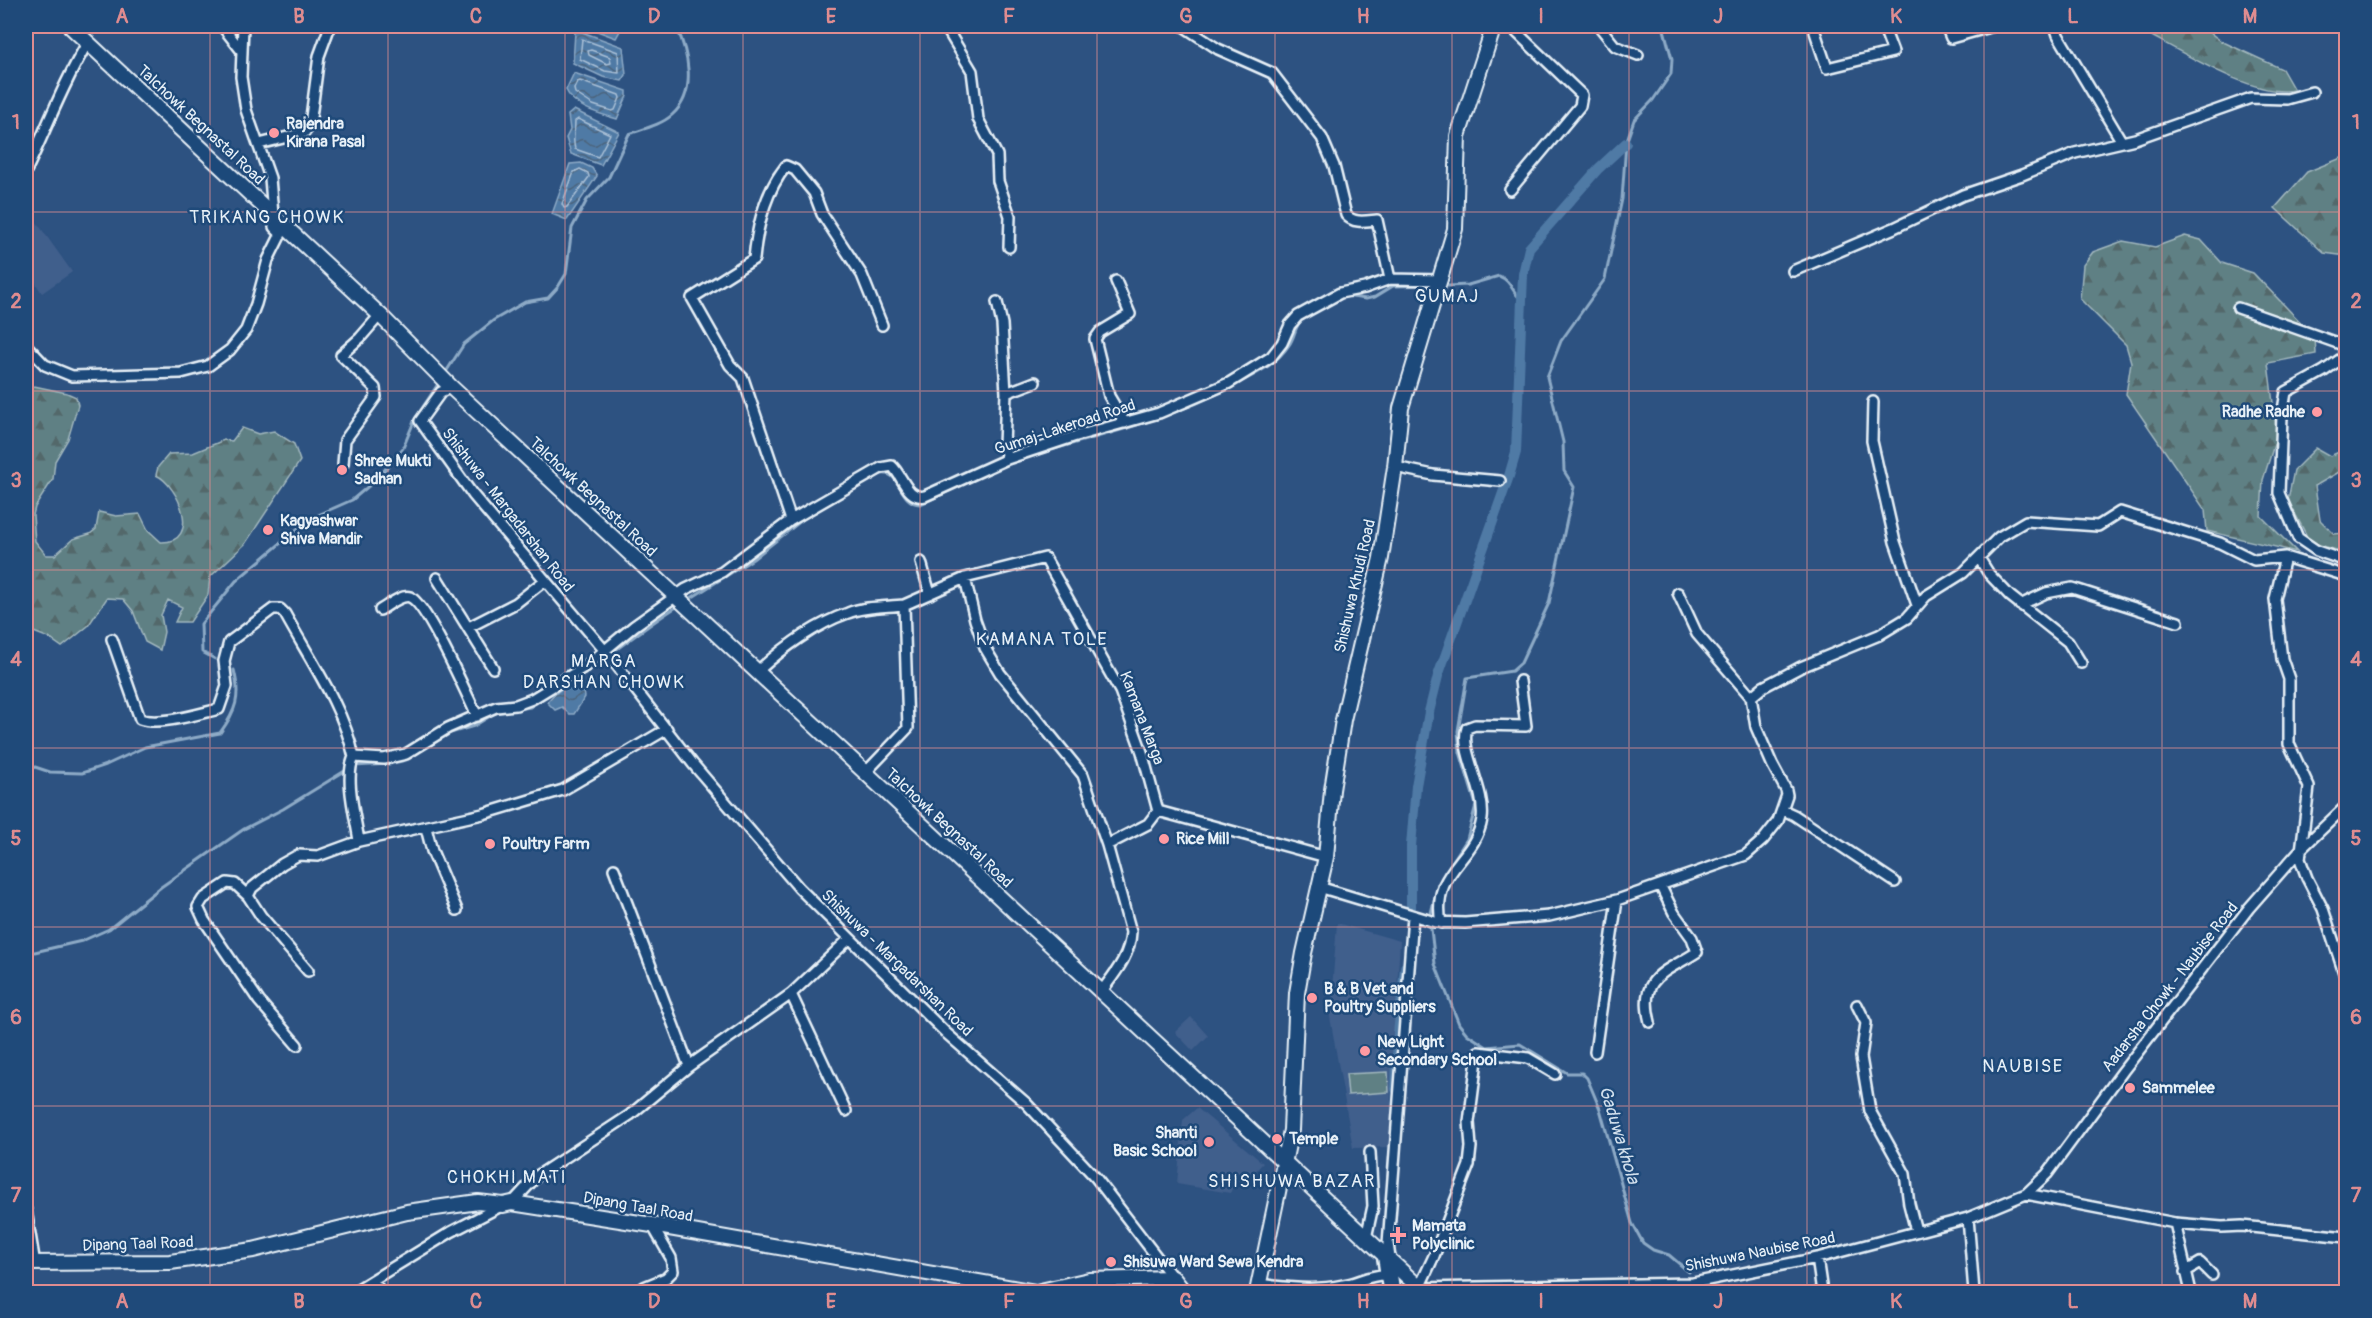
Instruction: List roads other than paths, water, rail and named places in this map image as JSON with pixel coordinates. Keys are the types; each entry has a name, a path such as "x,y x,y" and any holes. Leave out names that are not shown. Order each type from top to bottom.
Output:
{"main road":[{"name":"Talchowk Begnastal Road","path":"70,26 380,315 438,374 676,597 759,670 1422,1290"},
{"name":"Shishuwa Khudi Road","path":"1258,1288 1291,1130 1297,993 1326,857 1332,790 1343,720 1381,558 1395,467 1401,408 1442,280 1455,229 1458,136 1494,26"},
{"name":"Dipang Taal Road","path":"30,1263 170,1262 253,1250 407,1212 478,1202 508,1204 651,1225 726,1240 1036,1292 1089,1280 1173,1278"},
{"path":"1173,1278 1184,1293"}],"street":[{"path":"222,26 241,50"},
{"path":"26,345 45,364 72,376 181,373 208,366 230,350 246,330 256,304 267,260 281,234 274,227 270,178 246,110 241,76 243,26"},
{"path":"259,144 304,133 310,125 319,56 330,26"},
{"path":"945,26 972,71 978,119 997,155 998,181 1010,216 1009,247"},
{"path":"1183,26 1218,49 1272,73 1322,138 1334,166 1346,215 1350,220 1377,220 1390,279"},
{"path":"1510,26 1582,95 1580,106 1510,190"},
{"path":"1599,26 1615,46 1638,55"},
{"path":"1813,26 1827,68 1893,52 1883,26"},
{"path":"1946,26 1951,38 1994,26"},
{"path":"2055,26 2058,36 2122,142"},
{"path":"26,171 50,123 70,71 88,42"},
{"path":"1793,271 1894,228 1963,195 2022,175 2074,153 2122,142 2251,98 2287,99 2312,92"},
{"path":"791,520 743,378 730,366 692,298 754,259 756,231 766,201 786,166 795,170 814,193 822,214 862,275 882,325"},
{"name":"Gumaj-Lakeroad Road","path":"352,764 406,754 448,728 496,707 524,703 608,655 634,626 686,589 722,572 791,520 886,466 896,470 911,494 920,497 1007,459 1073,437 1159,413 1229,383 1271,357 1282,343 1290,325 1306,310 1340,293 1365,288 1390,279 1442,280"},
{"path":"1116,280 1130,314 1100,332 1095,339 1109,396 1125,423"},
{"path":"996,302 1002,324 1006,393 1004,446 1007,459"},
{"path":"2238,308 2343,345 2345,356 2324,371 2286,392 2282,416 2279,493 2298,538 2317,551 2346,561"},
{"path":"343,464 345,440 376,398 375,388 341,355 380,315"},
{"path":"1006,393 1035,382"},
{"name":"Shishuwa - Margadarshan Road","path":"452,387 441,392 420,421 473,495 608,655 693,764 799,888 946,1033 1026,1103 1096,1178 1173,1278"},
{"path":"1872,402 1872,441 1895,542 1917,605"},
{"path":"1395,467 1433,475 1500,480"},
{"path":"1751,697 1763,687 1802,666 1879,635 1907,618 1926,596 1963,573 2000,537 2026,521 2098,526 2120,512 2220,543 2254,560 2285,557 2346,576"},
{"path":"2285,557 2275,599 2282,659 2289,679 2289,744 2310,787 2300,850 2302,865 2323,909 2346,979"},
{"name":"Kamana Marga","path":"759,670 774,656 808,634 849,612 904,605 965,578 1045,558 1120,691 1142,752 1158,811"},
{"path":"1979,558 1989,574 2020,605 2068,642 2080,663"},
{"path":"921,562 930,594"},
{"path":"437,578 493,668"},
{"path":"965,578 975,620 985,648 1000,673 1083,775 1107,845 1131,932 1131,943 1125,958 1101,992"},
{"path":"469,627 516,603 544,581"},
{"path":"2020,605 2046,592 2072,588 2178,622"},
{"path":"1319,887 1413,916 1451,924 1549,916 1617,900 1746,855 1763,840 1778,821 1783,810 1786,790 1756,727 1751,697 1697,634 1678,593"},
{"path":"380,610 404,596 412,598 421,608 454,666 477,716"},
{"path":"866,772 908,728 904,605"},
{"path":"112,639 140,719 147,722 189,716 219,709 227,686 224,661 229,642 242,630 273,609 280,609 285,614 339,713 350,738 359,842"},
{"path":"1441,923 1439,903 1441,891 1452,869 1468,851 1482,820 1481,794 1468,754 1466,732 1474,725 1526,726 1520,681"},
{"path":"248,896 252,888 282,864 298,855 318,856 359,842 483,814 563,790 667,729"},
{"name":"Aadarsha Chowk - Naubise Road","path":"2026,1194 2047,1174 2242,917 2300,850 2346,806"},
{"path":"1783,810 1895,882"},
{"path":"1107,845 1148,824 1158,811 1326,857"},
{"path":"426,828 432,851 457,910"},
{"path":"614,869 689,1066"},
{"path":"297,1045 259,1001 204,920 198,907 203,899 227,883 235,884 248,896 261,916 308,971"},
{"path":"1650,1022 1646,1006 1648,989 1654,978 1697,952 1692,938 1674,913 1660,885"},
{"path":"1595,1052 1617,900"},
{"path":"1388,1293 1384,1275 1413,916"},
{"path":"353,1293 451,1232 508,1204 537,1176 630,1115 689,1066 791,994 849,939"},
{"path":"791,994 846,1111"},
{"path":"1857,1005 1866,1023 1861,1057 1869,1111 1905,1174 1909,1204 1917,1232"},
{"path":"1422,1290 1468,1165 1471,1147 1469,1122 1479,1052 1528,1058 1555,1074"},
{"path":"1366,1238 1373,1206 1370,1152"},
{"path":"2026,1194 2175,1223 2242,1226 2346,1237"},
{"name":"Shishuwa Naubise Road","path":"1422,1290 1694,1283 1817,1258 1917,1232 1968,1218 2026,1194"},
{"path":"26,1210 30,1263"},
{"path":"1968,1218 1974,1293"},
{"path":"2175,1223 2191,1293"},
{"path":"646,1293 644,1287 666,1278 673,1271 671,1258 651,1225"},
{"path":"1386,1256 1395,1293"},
{"path":"1817,1258 1822,1293"},
{"path":"2185,1272 2200,1263 2212,1275"},
{"path":"1258,1288 1294,1289 1342,1286 1384,1275"},
{"path":"373,1281 381,1293"}],"water":[{"path":"584,26 621,26 621,29 616,38"},
{"path":"577,30 623,47 626,75 622,81 603,77 573,63"},
{"path":"574,73 627,91 617,119 581,106 570,96 566,90"},
{"path":"574,110 619,132 601,165 571,154 566,138 570,130 568,115"},
{"path":"581,163 592,168 597,176 567,220 552,214 570,164"},
{"path":"578,680 583,685 585,697 574,714 569,714 562,707 555,710 547,702 561,689"}],"waterway":[{"path":"444,375 464,344 494,320 525,302 548,298 558,287 566,274 572,228 587,200 609,177 629,134 663,121 680,106 688,84 688,72 684,48 676,26"},
{"path":"1431,913 1438,884 1467,839 1476,805 1460,752 1458,731 1467,678 1512,671 1521,663 1549,603 1574,487 1564,471 1563,442 1547,377 1561,341 1605,279 1622,199 1626,143 1634,120 1653,100 1671,74 1672,59 1663,26"},
{"path":"1411,907 1411,846 1416,786 1429,712 1438,676 1516,452 1523,274 1529,248 1598,169 1626,143"},
{"path":"1448,286 1468,285 1499,276 1507,281 1522,300"},
{"path":"1345,296 1366,299 1375,297 1393,286 1434,285"},
{"path":"1235,385 1278,358 1289,345 1299,323 1305,317"},
{"path":"215,659 202,652 201,624 236,581 309,519 352,500 377,479 403,448 415,419 440,381"},
{"path":"878,475 891,476 907,498 920,504 1012,462 1150,421 1203,401 1229,388"},
{"path":"688,600 753,559 807,516"},
{"path":"556,690 678,606"},
{"path":"26,764 50,772 82,773 145,747 220,733 236,703 237,688 234,670"},
{"path":"447,734 474,726 495,713 530,707 543,697"},
{"path":"354,766 389,764 406,760 436,740"},
{"path":"26,954 82,941 109,929 161,887 244,829 283,809 348,769"},
{"name":"Gaduwa khola","path":"1431,929 1435,964 1459,1024 1467,1034 1487,1047 1520,1044 1567,1073 1582,1073 1587,1078 1600,1109 1632,1223 1643,1243 1653,1250 1669,1255 1689,1272"},
{"path":"1396,1089 1398,1034 1405,967"}],"place":[{"name":"Rajendra Kirana Pasal","path":"274,133"},
{"name":"Radhe Radhe","path":"2317,412"},
{"name":"Shree Mukti Sadhan","path":"342,470"},
{"name":"Kagyashwar Shiva Mandir","path":"268,530"},
{"name":"Rice Mill","path":"1164,839"},
{"name":"Poultry Farm","path":"490,844"},
{"name":"B & B Vet and Poultry Suppliers","path":"1312,998"},
{"name":"New Light Secondary School","path":"1365,1051"},
{"name":"Sammelee","path":"2130,1088"},
{"name":"Temple","path":"1277,1139"},
{"name":"Shanti Basic School","path":"1209,1142"},
{"name":"Mamata Polyclinic","path":"1398,1235"},
{"name":"Shisuwa Ward Sewa Kendra","path":"1111,1262"}],"district":[{"name":"TRIKANG CHOWK","path":"267,217"},
{"name":"GUMAJ","path":"1447,296"},
{"name":"KAMANA TOLE","path":"1042,639"},
{"name":"MARGA DARSHAN CHOWK","path":"604,671"},
{"name":"NAUBISE","path":"2023,1066"},
{"name":"CHOKHI MATI","path":"507,1177"},
{"name":"SHISHUWA BAZAR","path":"1292,1181"}]}
